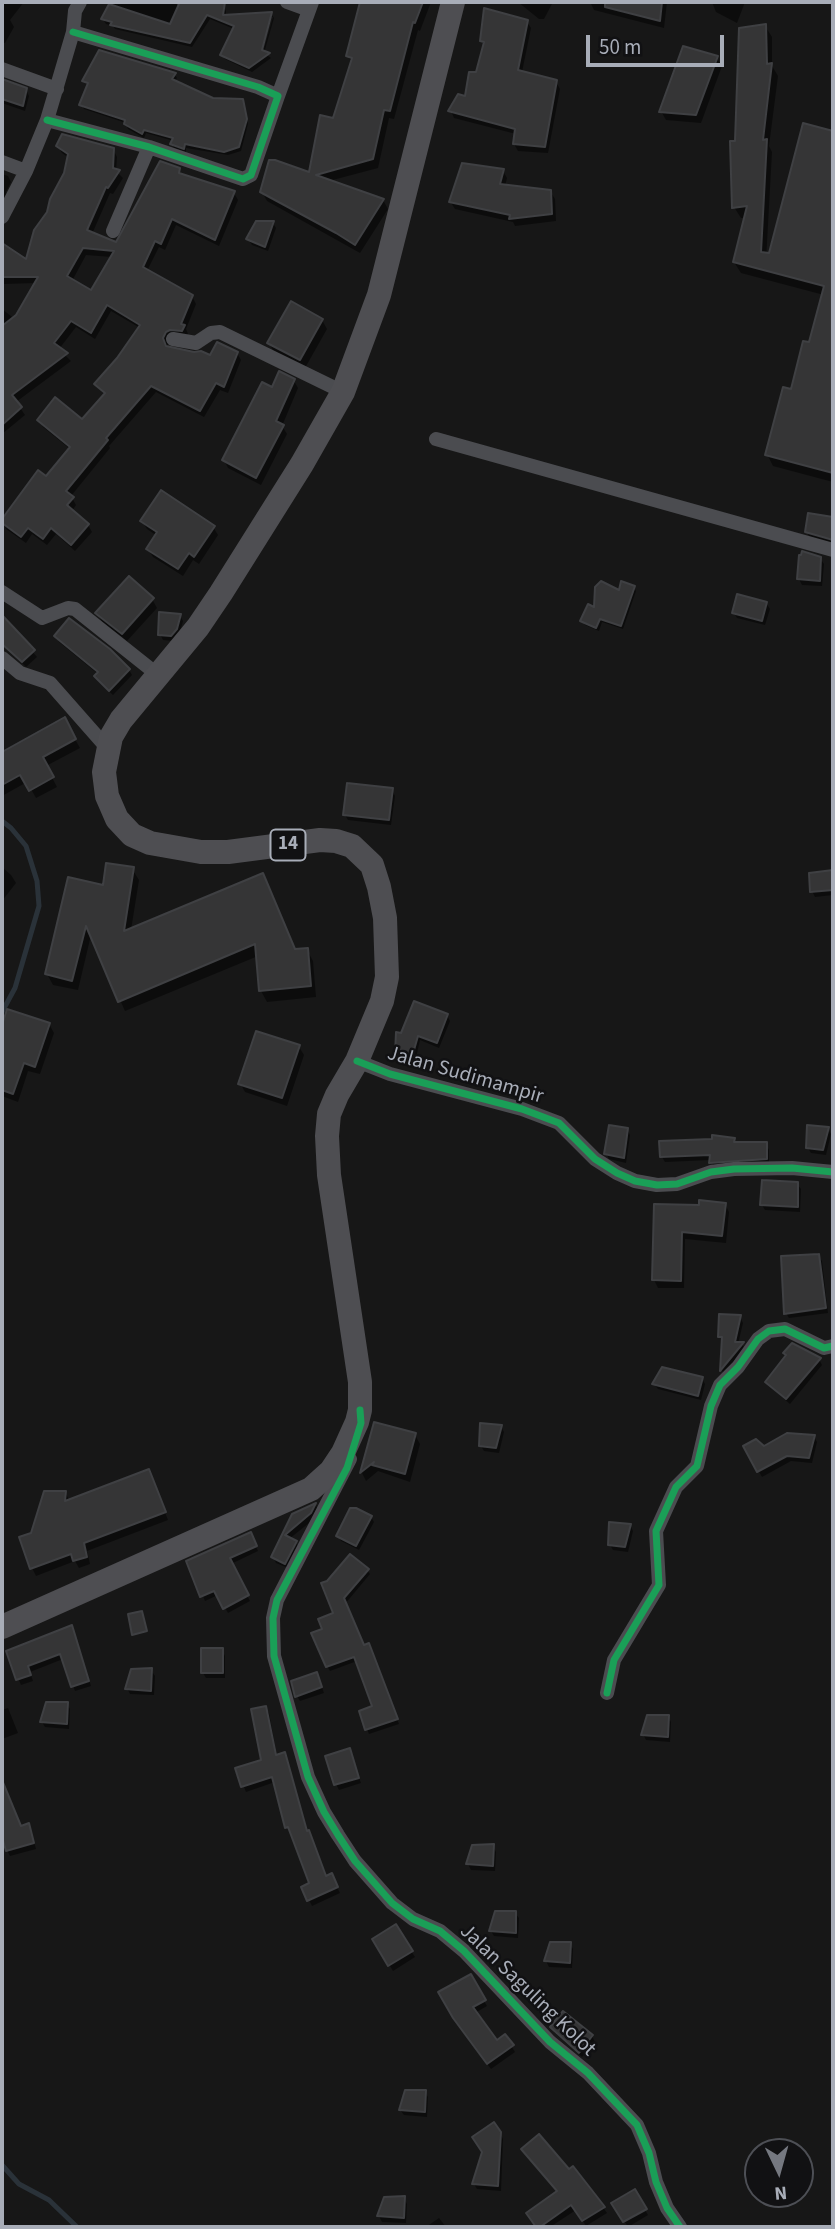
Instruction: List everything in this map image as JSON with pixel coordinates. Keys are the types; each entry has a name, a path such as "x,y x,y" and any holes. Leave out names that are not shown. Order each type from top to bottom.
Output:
{"highway":[{"name":"14","path":"2,1627 311,1489 331,1471 353,1436 360,1410 360,1382 329,1175 327,1136 329,1114 357,1061 382,1001 387,977 385,918 372,865 352,846 320,840 228,852 201,852 150,843 132,835 123,827 111,808 104,772 111,737 121,720 198,627 221,593 302,464 343,391 379,295 453,2"}],"street":[{"path":"47,120 149,147 243,179 248,178 311,6 287,2"},
{"path":"2,217 26,172 47,120 73,32 73,5"},
{"path":"73,32 278,96"},
{"path":"2,69 57,89"},
{"path":"113,231 149,147"},
{"path":"2,162 26,172"},
{"path":"173,339 196,343 211,333 220,332 343,391"},
{"path":"436,439 833,550"},
{"path":"2,592 42,618 68,608 75,609 158,675"},
{"path":"2,658 20,673 50,683 109,750"},
{"name":"Jalan Sudimampir","path":"357,1061 390,1074 522,1109 559,1123 595,1159 617,1174 635,1181 657,1185 677,1184 711,1172 734,1169 792,1168 833,1172"},
{"path":"607,1693 614,1660 659,1585 656,1531 676,1487 697,1465 711,1406 720,1385 738,1367 758,1339 769,1331 785,1329 824,1349 833,1346"},
{"name":"Jalan Saguling Kolot","path":"360,1410 361,1423 347,1468 277,1600 273,1618 274,1656 309,1777 324,1812 355,1861 392,1903 413,1919 440,1931 464,1951 550,2042 588,2074 637,2125 649,2153 656,2182 667,2208 680,2227"}],"building":[{"path":"175,2 225,2 223,15 272,12 262,50 270,53 249,68 220,55 234,26 207,15 190,43 110,25 112,22 101,19 109,4 170,24 179,4"},
{"path":"360,2 423,2 415,23 413,22 390,111 384,110 373,159 316,175 384,199 355,245 260,192 269,160 309,172 320,115 333,118 352,58 346,56"},
{"path":"605,2 662,2 660,21 605,7"},
{"path":"484,8 528,20 518,70 557,80 545,147 513,144 515,129 448,111 458,94 465,96 469,72 476,72 484,42 480,41"},
{"path":"766,24 767,64 772,63 763,140 767,139 761,252 769,253 803,123 833,131 833,473 765,455 783,387 791,389 803,341 809,342 824,286 733,262 747,206 732,208 730,141 735,141 739,28"},
{"path":"683,46 718,56 696,115 659,112"},
{"path":"99,50 176,73 172,79 213,98 243,99 247,119 239,147 224,152 185,144 184,149 170,144 173,138 144,130 142,134 124,124 125,120 79,105 88,83 82,81"},
{"path":"2,79 27,88 23,106 2,99"},
{"path":"62,134 114,148 113,168 120,170 108,188 106,187 87,230 116,242 160,161 180,168 179,173 235,191 215,240 172,219 161,244 155,241 143,267 193,295 181,324 185,325 182,331 166,332 163,338 166,346 201,351 210,355 217,342 238,352 224,387 216,383 200,411 151,386 106,438 108,440 66,491 74,497 67,505 89,524 71,545 51,528 43,539 28,528 21,537 2,523 2,519 38,470 46,476 70,447 37,420 55,397 82,419 105,393 94,384 117,358 140,325 107,305 91,333 71,321 54,343 68,353 12,395 22,407 2,425 2,326 16,315 38,277 2,277 2,243 26,259 34,230 47,212 50,199 64,173 68,154 56,146","holes":["83,248 114,251 91,290 67,276"]},
{"path":"462,163 504,169 500,184 551,190 552,214 509,219 510,215 449,202"},
{"path":"256,221 274,221 265,247 246,239"},
{"path":"291,301 323,319 300,360 267,343"},
{"path":"279,371 295,379 276,421 284,425 256,478 222,460 262,382 272,387"},
{"path":"161,490 215,526 194,557 189,553 178,569 146,549 157,532 140,521"},
{"path":"808,513 833,517 833,540 805,532"},
{"path":"802,551 821,557 820,581 797,579 799,555"},
{"path":"129,576 154,598 122,634 95,613"},
{"path":"601,581 619,590 621,581 635,586 621,626 600,619 596,628 580,621 588,604 594,607 595,587"},
{"path":"737,594 767,602 762,621 732,613"},
{"path":"159,612 181,614 177,629 171,636 158,635"},
{"path":"2,615 35,650 22,662 2,644"},
{"path":"69,618 110,649 130,669 109,691 94,676 98,672 54,636"},
{"path":"65,717 76,739 43,757 54,777 29,791 20,775 2,785 2,752"},
{"path":"347,783 393,788 389,820 343,815"},
{"path":"106,863 134,867 124,931 263,873 295,949 308,948 311,986 259,991 255,944 118,1002 86,926 72,981 45,974 68,877 103,885"},
{"path":"833,870 833,890 810,892 809,873"},
{"path":"414,1001 448,1014 437,1043 418,1036 412,1057 395,1055 396,1032 401,1033"},
{"path":"7,1009 50,1023 35,1067 24,1063 13,1094 2,1090 2,1025"},
{"path":"256,1031 300,1045 282,1098 238,1084"},
{"path":"609,1125 628,1128 624,1158 604,1154"},
{"path":"807,1125 829,1127 823,1150 806,1148"},
{"path":"712,1135 735,1138 734,1142 767,1142 767,1159 709,1163 710,1155 660,1157 659,1141 712,1139"},
{"path":"762,1180 798,1182 798,1207 760,1205"},
{"path":"699,1200 726,1203 722,1236 682,1232 681,1281 652,1280 654,1204 699,1205"},
{"path":"819,1254 826,1308 784,1314 781,1256"},
{"path":"719,1314 741,1315 735,1342 744,1342 720,1371 722,1337 718,1337"},
{"path":"792,1343 821,1358 786,1399 765,1382"},
{"path":"662,1367 703,1377 698,1396 652,1384"},
{"path":"374,1422 416,1433 405,1474 372,1465 374,1462 360,1473"},
{"path":"480,1423 502,1425 496,1448 479,1446"},
{"path":"787,1433 815,1435 809,1458 787,1456 757,1472 743,1446 756,1439 764,1446"},
{"path":"149,1469 166,1512 84,1543 87,1557 73,1561 71,1554 30,1569 19,1537 31,1533 44,1491 66,1491 65,1501"},
{"path":"316,1503 311,1513 285,1535 297,1541 285,1564 271,1557 292,1514"},
{"path":"350,1508 372,1516 356,1546 336,1536"},
{"path":"609,1522 631,1524 625,1547 608,1545"},
{"path":"251,1532 257,1546 230,1558 249,1595 223,1609 214,1591 200,1597 186,1561"},
{"path":"350,1554 369,1569 344,1598 364,1645 369,1643 398,1719 365,1730 359,1711 372,1706 354,1657 326,1667 311,1633 322,1629 318,1619 333,1613 321,1583 327,1581"},
{"path":"142,1611 147,1631 132,1635 128,1614"},
{"path":"72,1625 89,1681 71,1687 60,1654 28,1666 31,1675 16,1680 6,1651"},
{"path":"201,1648 223,1648 223,1673 201,1673"},
{"path":"152,1668 151,1691 125,1689 131,1669"},
{"path":"317,1672 322,1687 295,1697 291,1681"},
{"path":"46,1702 68,1702 67,1724 40,1722"},
{"path":"266,1706 276,1755 285,1752 307,1831 309,1830 326,1876 332,1873 338,1887 307,1901 301,1887 309,1883 288,1827 285,1828 272,1777 241,1787 235,1768 261,1760 251,1709"},
{"path":"647,1715 669,1715 668,1737 641,1735"},
{"path":"350,1748 359,1778 334,1785 325,1756"},
{"path":"2,1780 21,1826 29,1823 34,1843 6,1851 2,1837"},
{"path":"494,1844 493,1866 466,1864 472,1845"},
{"path":"495,1911 516,1911 516,1933 489,1931"},
{"path":"396,1924 413,1951 388,1966 372,1939"},
{"path":"550,1942 571,1942 570,1963 544,1961"},
{"path":"471,1974 486,2000 473,2007 497,2040 505,2034 514,2045 487,2064 453,2018 438,1992"},
{"path":"563,2011 593,2035 579,2053 550,2027"},
{"path":"405,2090 426,2090 425,2112 399,2110"},
{"path":"494,2122 501,2132 498,2186 472,2184 482,2152 472,2137"},
{"path":"539,2134 569,2169 573,2166 605,2207 582,2221 571,2205 540,2227 536,2227 526,2213 557,2191 521,2149"},
{"path":"635,2189 647,2209 623,2222 611,2203"},
{"path":"405,2196 404,2218 377,2216 384,2197"}],"waterway":[{"path":"2,821 26,846 37,881 39,906 15,988 2,1012"},
{"path":"2,2165 19,2184 49,2200 77,2227"}],"cycle path":[{"path":"47,120 149,147 243,179 251,175 278,96 258,87 73,32"},
{"path":"357,1061 390,1074 522,1109 559,1123 595,1159 635,1181 657,1185 677,1184 711,1172 734,1169 792,1168 833,1172"},
{"path":"607,1693 614,1660 659,1585 656,1531 676,1487 697,1466 711,1406 720,1385 738,1367 758,1339 769,1331 785,1329 824,1348 833,1346"},
{"path":"360,1410 361,1423 347,1468 277,1600 273,1618 274,1656 308,1777 324,1812 355,1861 392,1903 413,1919 440,1931 464,1951 550,2042 588,2073 637,2125 649,2153 656,2182 667,2208 680,2227"}]}
